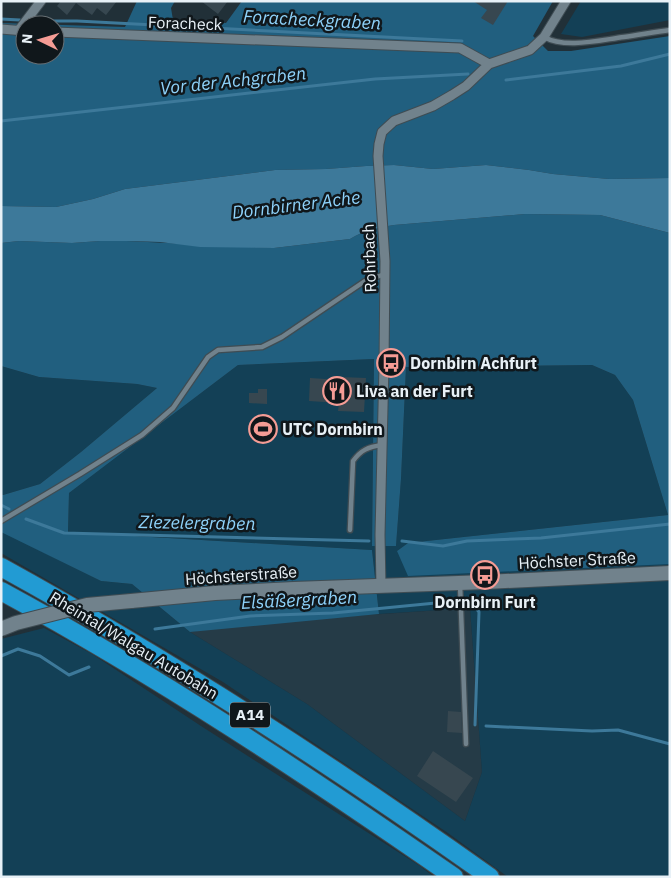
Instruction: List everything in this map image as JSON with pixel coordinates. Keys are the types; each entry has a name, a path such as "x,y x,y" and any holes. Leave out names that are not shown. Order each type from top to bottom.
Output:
{"highway":[{"name":"Rheintal/Walgau Autobahn","path":"1,567 116,632 279,734 490,877"},
{"name":"Rheintal/Walgau Autobahn","path":"1,590 215,718 328,791 454,877"}],"main road":[{"name":"Höchster Straße","path":"486,582 670,573"},
{"name":"Höchsterstraße","path":"1,629 16,623 87,605 294,589 486,582"}],"street":[{"path":"32,15 41,1"},
{"name":"Rohrbach","path":"381,586 380,536 385,274 379,144 382,132 394,122 433,106 452,95 466,86 490,64 530,50 544,37 566,1"},
{"path":"1,29 15,30"},
{"name":"Foracheck","path":"65,32 460,48 490,64"}],"lane":[{"path":"544,37 549,40 569,43 592,42 670,30"},
{"path":"1,521 142,435 173,408 208,357 218,350 262,347 282,337 365,280 385,274"},
{"path":"350,530 353,461 358,453 368,448 382,445"},
{"path":"460,582 466,744"}],"shaded area":[{"path":"137,1 175,1 171,8 173,20 226,23 242,1 553,1 533,36 548,51 571,51 670,36 670,178 609,179 486,165 433,169 394,165 366,166 275,170 125,189 93,199 56,207 1,206 1,23 15,23 15,65 65,65 65,25 125,27"},
{"path":"581,1 670,1 670,20 582,37 561,34"},
{"path":"525,214 600,215 670,233 670,564 408,576 397,551 408,543 668,515 633,400 615,375 592,365 406,367 396,546 372,546 374,359 238,365 69,493 68,532 372,550 379,614 190,632 132,584 101,581 1,532 1,494 40,484 157,388 137,384 39,377 1,366 1,243 19,241 72,243 127,241 274,248 350,239 366,231 394,225"},
{"path":"374,359 372,546 396,545 406,367 592,365 615,375 633,400 668,515 408,543 397,551 670,558 670,877 508,877 448,833 223,682 1,553 1,531 101,581 132,584 190,632 307,704 465,821 482,772 470,608 379,614 372,550 68,532 69,493 238,365"},
{"path":"1,366 39,377 137,384 157,388 40,484 3,495 1,494"},
{"path":"470,608 482,772 465,821 307,704 190,632 251,623"},
{"path":"44,628 92,654 420,866 434,877 1,877 1,639"}],"water":[{"name":"Dornbirner Ache","path":"394,165 433,169 486,165 609,179 670,178 670,233 600,215 525,214 394,225 366,231 350,239 274,248 200,247 160,242 127,241 72,243 19,241 1,243 1,206 56,207 93,199 125,189 275,170"}],"building":[{"path":"61,1 117,1 106,15 97,8 92,15 76,3 67,15 57,6"},
{"path":"201,1 228,1 218,14"},
{"path":"473,1 508,1 493,25 481,18 487,10"},
{"name":"Liva an der Furt","path":"341,377 366,378 364,412 338,411 339,403 309,401 310,378 341,380"},
{"path":"258,389 267,389 267,404 249,403 249,393 258,393"},
{"path":"448,711 461,712 462,733 447,732"},
{"path":"433,751 473,778 456,802 417,776"}],"waterway":[{"name":"Foracheckgraben","path":"1,19 15,20"},
{"name":"Foracheckgraben","path":"65,21 462,41"},
{"name":"Vor der Achgraben","path":"506,80 621,66 670,54"},
{"name":"Vor der Achgraben","path":"1,121 375,79 468,74"},
{"name":"Ziezelergraben","path":"1,505 9,509"},
{"name":"Ziezelergraben","path":"26,519 64,533 369,541"},
{"name":"Ziezelergraben","path":"402,541 443,546 467,541 541,538 670,524"},
{"name":"Elsäßergraben","path":"155,629 250,616 333,613 446,602"},
{"name":"Elsäßergraben","path":"473,604 479,612 475,725"},
{"name":"Elsäßergraben","path":"1,656 18,649 40,656 69,675 89,667"},
{"name":"Elsäßergraben","path":"486,726 592,731 618,730 670,744"}],"place":[{"name":"Dornbirn Achfurt","path":"391,363"},
{"name":"Liva an der Furt","path":"337,391"},
{"name":"UTC Dornbirn","path":"263,429"},
{"name":"Dornbirn Furt","path":"485,575"}]}
